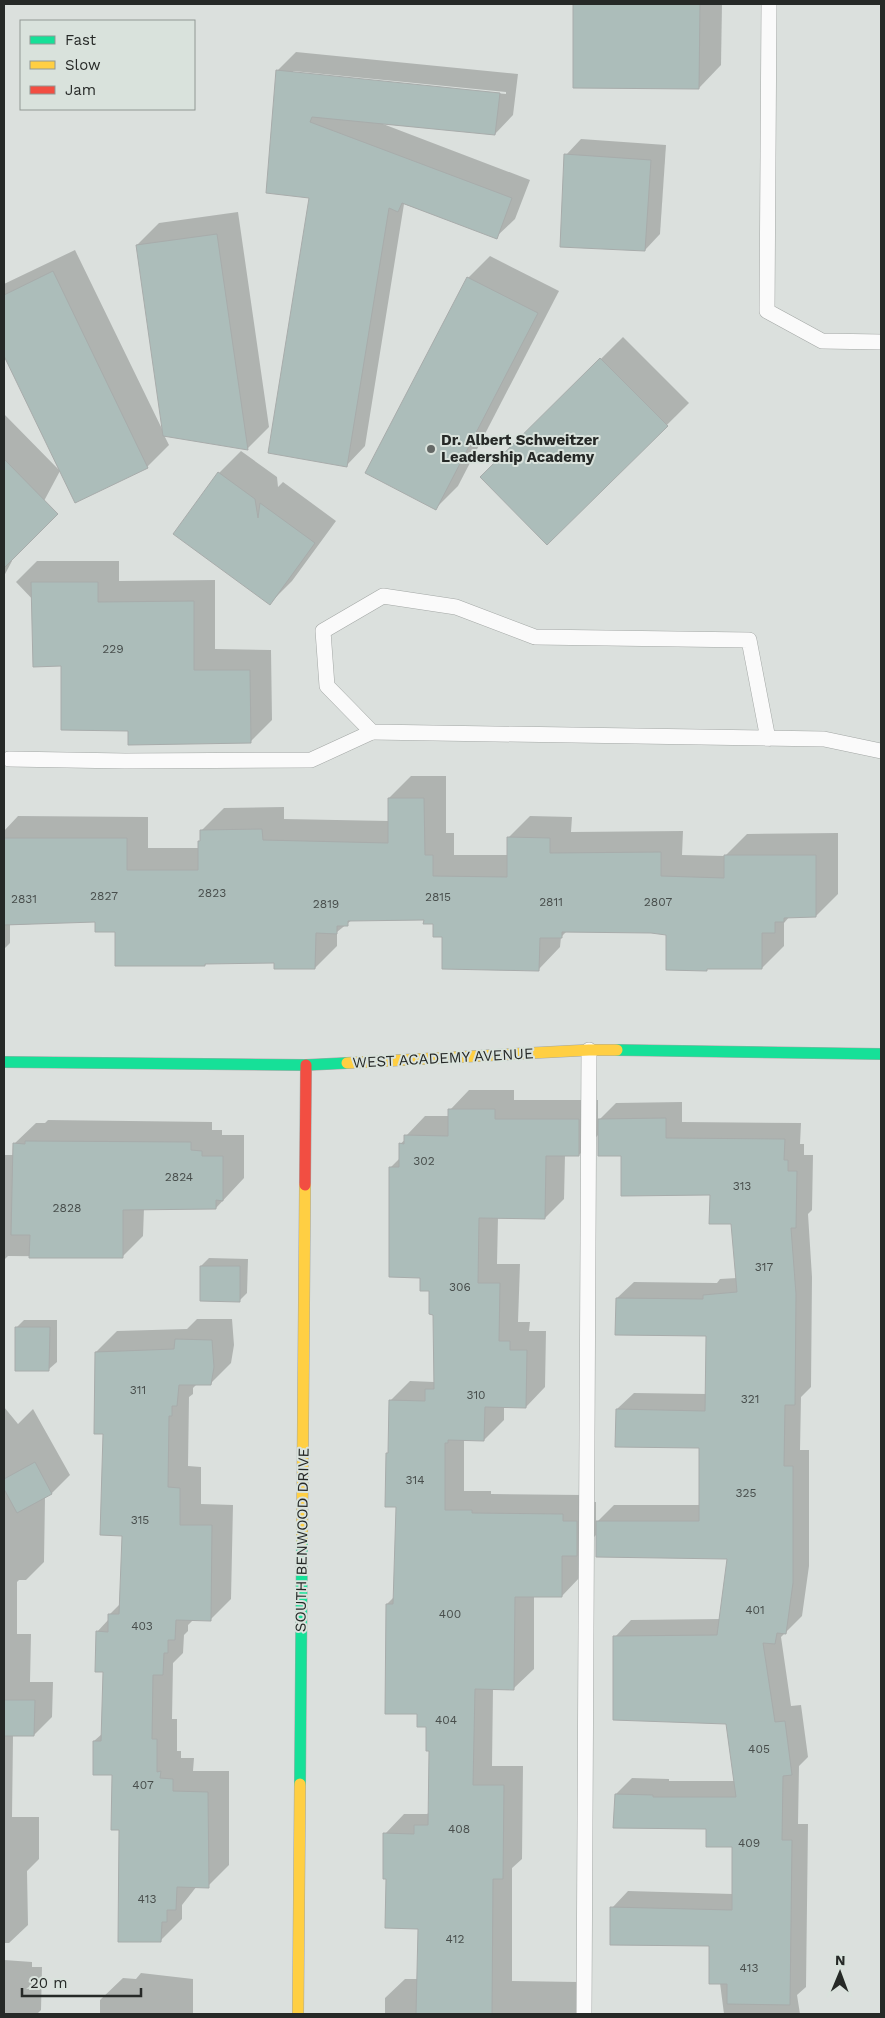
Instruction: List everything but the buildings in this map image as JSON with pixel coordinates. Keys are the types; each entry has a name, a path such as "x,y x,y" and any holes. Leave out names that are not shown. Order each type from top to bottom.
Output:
{"street":[{"name":"WEST ACADEMY AVENUE","path":"4,1062 306,1065 590,1050 881,1054"},
{"name":"SOUTH BENWOOD DRIVE","path":"298,2014 306,1065"}],"lane":[{"path":"769,4 767,311 822,341 881,342"},
{"path":"372,732 327,686 323,631 383,596 456,607 536,637 749,640 768,739"},
{"path":"9,759 125,761 311,760 372,732 824,739 881,751"},
{"path":"584,2014 590,1050"}],"traffic: fast":[{"path":"617,1050 881,1054"},
{"path":"4,1062 306,1065 347,1063"},
{"path":"300,1784 302,1541"}],"traffic: slow":[{"path":"347,1063 617,1050"},
{"path":"302,1541 305,1185"},
{"path":"298,2014 300,1784"}],"traffic: jam":[{"path":"305,1185 306,1065"}],"place":[{"name":"Dr. Albert Schweitzer Leadership Academy","path":"431,449"}]}
